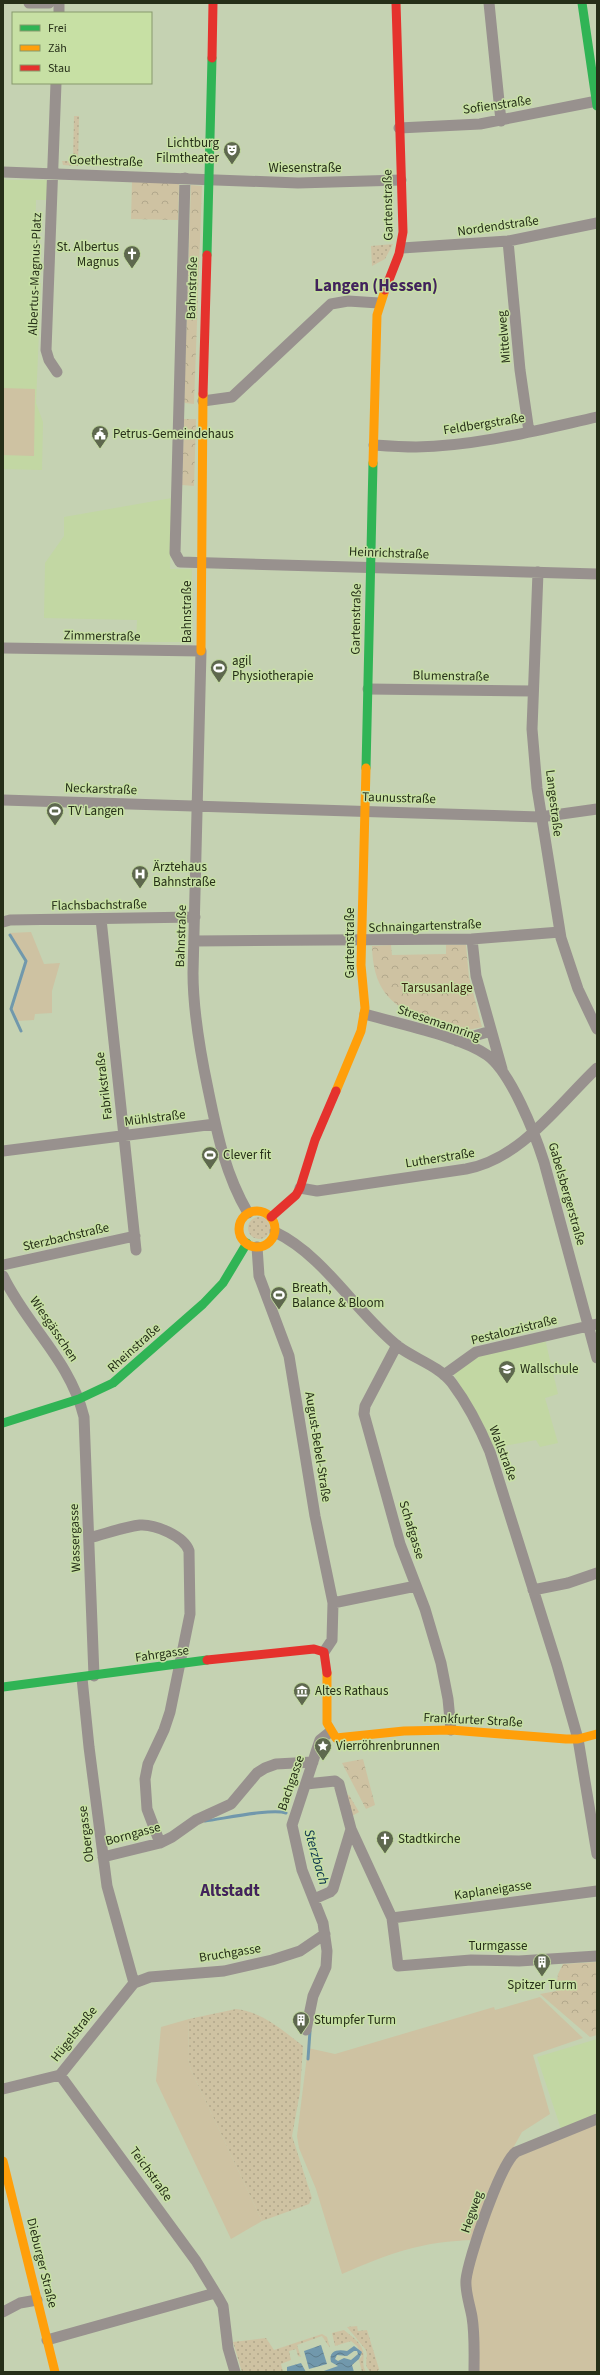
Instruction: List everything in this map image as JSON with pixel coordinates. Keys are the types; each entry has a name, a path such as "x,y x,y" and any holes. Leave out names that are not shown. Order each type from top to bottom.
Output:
{"street":[{"path":"29,3 49,3"},
{"name":"Bahnstraße","path":"213,3 203,401 199,805 194,983 197,1028 215,1124 231,1181 248,1213"},
{"name":"Gartenstraße","path":"271,1217 296,1195 300,1188 315,1140 361,1031 365,1014 361,965 368,689 369,566 377,315 379,303 402,248 396,3"},
{"path":"489,3 501,121"},
{"path":"582,3 597,103"},
{"name":"Albertus-Magnus-Platz","path":"56,84 46,350 49,360 57,372"},
{"name":"Sofienstraße","path":"399,128 480,124 597,103"},
{"name":"Goethestraße","path":"3,172 209,180"},
{"name":"Bahnstraße","path":"180,562 174,553 185,178"},
{"name":"Wiesenstraße","path":"209,180 312,183 401,180"},
{"name":"Nordendstraße","path":"402,248 508,240 597,223"},
{"name":"Mittelweg","path":"508,240 520,370 529,432"},
{"path":"203,401 232,397 327,307 338,302 379,303"},
{"name":"Feldbergstraße","path":"374,445 416,447 442,445 529,432 597,417"},
{"name":"Heinrichstraße","path":"180,562 369,566 597,574"},
{"name":"Langestraße","path":"538,572 533,691 534,757 540,816 560,932 578,989 597,1029"},
{"name":"Zimmerstraße","path":"3,648 201,651"},
{"name":"Blumenstraße","path":"368,689 533,691"},
{"name":"Neckarstraße","path":"3,800 199,805"},
{"name":"Taunusstraße","path":"199,805 365,812 540,816 597,809"},
{"name":"Flachsbachstraße","path":"3,922 10,920 195,917"},
{"name":"Fabrikstraße","path":"101,919 136,1250"},
{"name":"Schnaingartenstraße","path":"194,941 362,941 472,939 560,932"},
{"path":"472,939 476,976 490,1031 504,1075"},
{"name":"Stresemannring","path":"365,1014 457,1041 487,1056 504,1075 533,1131"},
{"path":"457,1041 490,1031"},
{"name":"Lutherstraße","path":"300,1188 317,1191 478,1167 511,1151 597,1068"},
{"name":"Mühlstraße","path":"3,1151 215,1124"},
{"name":"Gabelsbergerstraße","path":"533,1131 544,1162 593,1325 597,1358"},
{"path":"258,1211 271,1217 274,1222 275,1232 269,1243 252,1245 240,1234 241,1222 248,1213 258,1211"},
{"name":"Wallstraße","path":"275,1232 297,1244 397,1345 444,1375 451,1382 486,1442 578,1739"},
{"name":"Sterzbachstraße","path":"3,1265 135,1236"},
{"name":"Rheinstraße","path":"3,1423 79,1399 116,1381 203,1304 223,1283 252,1245"},
{"name":"August-Bebel-Straße","path":"252,1245 259,1276 289,1356 315,1516 333,1603 332,1640 324,1652"},
{"name":"Wiesgässchen","path":"3,1276 70,1378 79,1399"},
{"name":"Pestalozzistraße","path":"444,1375 476,1352 593,1325"},
{"name":"Schafgasse","path":"397,1345 365,1406 364,1414 400,1544 416,1586 445,1680 451,1730"},
{"name":"Wassergasse","path":"79,1399 84,1417 94,1676"},
{"path":"89,1538 141,1525 173,1534 185,1543 189,1551 191,1607 166,1723 146,1772 144,1788 147,1809 160,1843"},
{"path":"533,1590 568,1583 597,1573"},
{"path":"333,1603 416,1586"},
{"name":"Fahrgasse","path":"3,1687 295,1650 314,1649 324,1652"},
{"path":"324,1652 327,1663 326,1707 329,1730"},
{"name":"Obergasse","path":"82,1678 103,1857 110,1903 134,1983"},
{"name":"Frankfurter Straße","path":"329,1730 334,1738 404,1731 451,1730 578,1739 597,1734"},
{"name":"Bachgasse","path":"306,2030 313,1996 326,1967 325,1934 318,1898 302,1870 292,1830 294,1816 320,1740 329,1730"},
{"path":"578,1739 597,1854"},
{"name":"Borngasse","path":"103,1857 160,1843 172,1837 196,1820 231,1804 257,1773 265,1768 276,1764 313,1762"},
{"path":"306,1784 336,1781 338,1784 351,1829 361,1854 392,1918"},
{"path":"318,1898 333,1889 351,1829"},
{"name":"Kaplaneigasse","path":"392,1918 597,1891"},
{"name":"Turmgasse","path":"392,1918 398,1966 471,1960 518,1962 597,1956"},
{"name":"Bruchgasse","path":"134,1983 150,1977 224,1971 272,1960 300,1951 325,1934"},
{"name":"Hügelstraße","path":"3,2089 60,2075 134,1983"},
{"name":"Teichstraße","path":"60,2075 196,2261 216,2293 223,2306 228,2348 233,2372"},
{"name":"Hegweg","path":"474,2372 472,2316 466,2281 477,2241 496,2187 511,2157 516,2152 597,2119"},
{"name":"Dieburger Straße","path":"3,2161 55,2372"},
{"path":"48,2340 216,2293"},
{"path":"3,2312 20,2303 38,2300"}],"shaded area":[{"path":"3,177 6,180 48,180 47,200 36,200 34,283 41,283 36,403 43,422 42,470 3,469"},
{"path":"172,498 170,569 192,569 190,642 136,642 137,620 44,618 45,563 64,536 64,517"},
{"name":"Wallschule","path":"545,1339 558,1394 545,1398 558,1443 540,1447 536,1440 493,1448 454,1374 477,1354"},
{"path":"597,2039 597,2115 561,2129 537,2057"}],"green space":[{"path":"74,116 79,116 78,166 63,165 62,161 73,161"},
{"path":"132,182 179,183 178,220 131,219"},
{"path":"191,185 202,186 194,404 185,403 184,401"},
{"path":"393,244 385,259 372,266 371,246"},
{"path":"3,388 35,389 34,456 3,455"},
{"path":"184,419 196,419 194,486 182,485"},
{"path":"31,932 44,964 60,963 52,991 52,1013 35,1014 34,1020 18,1021 13,1009 27,961 10,933"},
{"name":"Tarsusanlage","path":"391,945 392,955 446,954 446,945 466,945 469,977 482,1027 467,1030 451,1028 417,1016 395,1003 381,986 373,961 372,946"},
{"path":"259,1217 267,1220 270,1228 267,1236 259,1239 251,1236 248,1228 251,1220"},
{"path":"363,1759 375,1805 366,1809 342,1763"},
{"path":"349,1795 359,1812 352,1816 346,1796"},
{"path":"597,1962 597,2035 590,2037 540,1994 556,1991 558,1974 563,1964"},
{"path":"540,1997 583,2038 533,2055 550,2114 522,2132 508,2157 475,2240 439,2243 391,2254 342,2274 316,2189 299,2148 297,2136 308,2048 335,2054 494,2007 495,2010"},
{"path":"236,2009 264,2018 280,2028 303,2046 300,2092 292,2136 312,2198 309,2204 262,2221 191,2070 188,2058 189,2019"},
{"path":"189,2019 188,2058 191,2070 262,2221 231,2239 156,2081 161,2027"},
{"path":"597,2124 597,2372 479,2372 469,2285 478,2247 502,2183 515,2158"},
{"path":"357,2326 358,2331 367,2330 379,2369 377,2372 371,2372 368,2369 366,2364 366,2350 347,2327"},
{"path":"344,2330 355,2339 362,2348 366,2372 362,2372 359,2360 362,2356 357,2346 351,2341 335,2346 332,2333"},
{"path":"322,2334 327,2337 330,2348 322,2336 297,2345 301,2357 298,2356 296,2349 289,2351 291,2360 281,2364 283,2372 242,2372 233,2342 266,2338 274,2350"}],"water":[{"path":"321,2345 327,2364 309,2369 304,2351"},
{"path":"354,2346 362,2352 359,2359 352,2365 354,2372 321,2372 338,2366 331,2362 330,2358 335,2351 347,2351","holes":["354,2351 357,2351 358,2354 351,2360 344,2358 338,2361 335,2359 337,2355 347,2356"]},
{"path":"301,2363 306,2372 287,2372 287,2367"}],"waterway":[{"name":"Sterzbach","path":"10,935 26,961 11,1009 21,1031"},
{"name":"Sterzbach","path":"205,1821 259,1813 286,1813"},
{"name":"Sterzbach","path":"308,2059 310,2031"}],"traffic: fast":[{"path":"582,3 597,106"},
{"path":"207,255 212,58"},
{"path":"366,768 373,463"},
{"path":"3,1423 79,1399 113,1383 203,1304 223,1283 247,1243"},
{"path":"3,1687 207,1660"}],"traffic: slow":[{"path":"373,463 377,315 385,290"},
{"path":"201,651 203,394"},
{"path":"336,1091 361,1031 365,1008 361,965 366,768"},
{"path":"257,1211 270,1216 275,1229 270,1242 257,1247 244,1242 239,1229 244,1216 257,1211"},
{"path":"327,1673 327,1723 336,1738 404,1731 451,1730 566,1739 578,1739 597,1734"},
{"path":"3,2161 55,2372"}],"traffic: jam":[{"path":"212,58 213,3"},
{"path":"385,290 399,254 403,232 396,3"},
{"path":"203,394 207,255"},
{"path":"271,1217 296,1195 300,1188 315,1140 336,1091"},
{"path":"207,1660 314,1649 324,1652 327,1673"}],"place":[{"name":"Lichtburg Filmtheater","path":"232,165"},
{"name":"St. Albertus Magnus","path":"132,269"},
{"name":"Petrus-Gemeindehaus","path":"100,449"},
{"name":"agil Physiotherapie","path":"219,683"},
{"name":"TV Langen","path":"55,826"},
{"name":"Ärztehaus Bahnstraße","path":"140,889"},
{"name":"Clever fit","path":"210,1170"},
{"name":"Breath, Balance & Bloom","path":"279,1310"},
{"name":"Wallschule","path":"507,1384"},
{"name":"Altes Rathaus","path":"302,1706"},
{"name":"Vierröhrenbrunnen","path":"323,1761"},
{"name":"Stadtkirche","path":"385,1854"},
{"name":"Spitzer Turm","path":"542,1977"},
{"name":"Stumpfer Turm","path":"301,2035"}],"district":[{"name":"Langen (Hessen)","path":"376,286"},
{"name":"Altstadt","path":"230,1891"}]}
